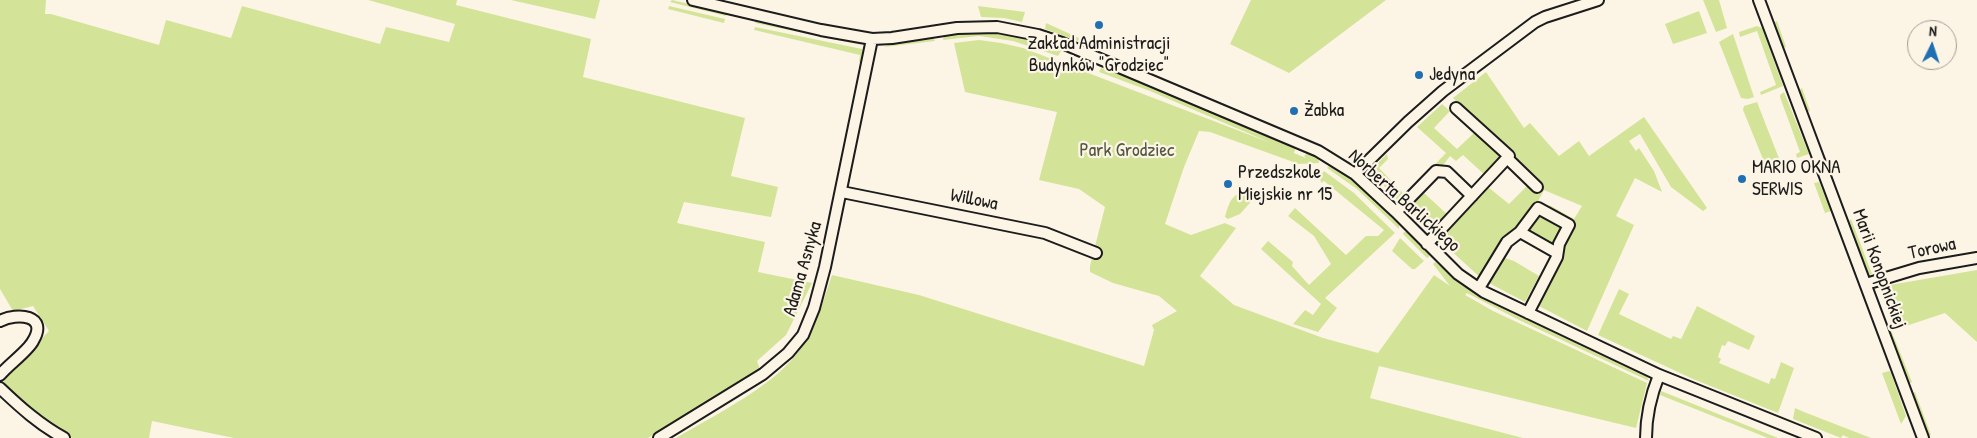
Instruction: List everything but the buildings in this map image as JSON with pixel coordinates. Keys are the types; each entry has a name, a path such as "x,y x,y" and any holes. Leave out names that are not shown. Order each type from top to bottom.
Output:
{"street":[{"name":"Norberta Barlickiego","path":"692,0 821,30 872,39 973,27 997,27 1062,43 1318,150 1355,174 1458,274 1480,288 1659,376 1816,438"},
{"path":"1355,174 1443,91 1536,22 1545,17 1598,0"},
{"name":"Marii Konopnickiej","path":"1759,0 1923,438"},
{"name":"Adama Asnyka","path":"659,438 763,374 788,353 803,335 814,308 825,268 872,39"},
{"path":"1456,108 1509,156 1507,158 1537,187"},
{"path":"1427,244 1507,158"},
{"path":"1396,212 1436,171 1447,172 1472,196"},
{"name":"Willowa","path":"842,192 1045,233 1096,253"},
{"path":"1480,288 1507,242 1520,232 1538,208 1569,225 1528,313"},
{"path":"1520,232 1557,253"},
{"name":"Torowa","path":"1866,284 1919,268 1977,258"},
{"path":"0,321 17,316 29,316 35,320 37,328 33,342 0,375"},
{"path":"1646,438 1646,421 1651,398 1659,376"},
{"path":"0,388 31,416 64,438"}],"green space":[{"path":"0,0 46,0 45,14 51,14 159,45 166,20 231,38 242,6 380,44 386,27 449,42 455,24 368,0 457,0 456,5 591,39 583,77 745,118 731,176 778,187 771,217 684,202 677,223 765,242 758,272 812,283 786,335 757,361 760,370 648,438 234,438 152,421 149,438 72,438 34,413 4,386 4,378 49,331 33,306 13,311 0,289"},
{"path":"511,0 600,0 595,19"},
{"path":"672,0 727,13 726,16 670,2"},
{"path":"1251,0 1386,0 1289,73 1230,44"},
{"path":"1703,0 1719,0 1727,28 1716,32"},
{"path":"669,6 725,19 724,23 668,9"},
{"path":"978,6 1025,12 1022,22 1004,18 981,17"},
{"path":"1699,11 1707,33 1673,44 1665,24"},
{"path":"756,20 858,42 861,45 755,23"},
{"path":"1777,21 1786,47 1782,48 1773,23"},
{"path":"1046,23 1079,38 1078,41 1045,29"},
{"path":"1757,26 1762,28 1783,86 1761,95 1760,92 1776,85 1757,31 1740,37 1739,32"},
{"path":"755,27 862,49 864,51 862,63 859,62 860,55 754,30"},
{"path":"986,32 1017,37 1061,51 1058,56 1013,41 979,36 943,40 944,35 953,33"},
{"path":"1733,34 1754,97 1748,99 1741,98 1719,42"},
{"path":"933,37 935,41 884,47 891,44"},
{"name":"Park Grodziec","path":"979,40 1023,48 1271,143 1150,91 1099,72 1101,68 1119,74 1296,147 1294,153 1306,158 1304,156 1308,152 1318,158 1319,163 1299,164 1210,132 1199,131 1184,167 1165,224 1191,235 1225,223 1236,228 1200,276 1234,305 1323,338 1378,353 1434,275 1450,286 1433,264 1435,262 1489,302 1647,377 1649,381 1519,320 1467,293 1465,295 1493,311 1647,383 1636,428 1379,366 1370,398 1523,438 676,438 742,400 787,365 809,334 832,275 919,295 1144,366 1154,330 1152,325 1177,311 1159,296 1113,283 1090,272 1105,207 1079,189 1039,180 1057,112 965,92 954,43"},
{"path":"1486,72 1524,128 1530,123 1559,156 1579,141 1589,156 1644,117 1707,208 1703,211 1671,187 1640,134 1629,141 1636,151 1639,148 1654,171 1662,192 1635,178 1616,216 1634,225 1587,331 1535,304 1572,225 1540,204 1551,206 1574,219 1582,206 1544,190 1536,205 1482,279 1438,239 1488,187 1509,204 1529,184 1525,169 1453,98"},
{"path":"1802,88 1810,111 1806,112 1798,91"},
{"path":"1784,92 1809,154 1797,158 1796,154 1800,152 1780,97"},
{"path":"1757,102 1780,161 1769,166 1765,164 1743,110 1744,106"},
{"path":"1442,104 1450,111 1434,128 1457,149 1475,132 1499,155 1499,161 1486,176 1463,155 1456,161 1450,156 1441,168 1401,204 1370,171 1387,154 1388,159 1379,168 1405,195 1446,153 1417,127"},
{"path":"1330,165 1359,185 1399,225 1399,229 1357,189 1327,168"},
{"path":"1324,171 1354,193 1395,233 1325,298 1337,308 1318,332 1293,324 1305,310 1313,315 1321,304 1261,249 1268,241 1293,262 1292,266 1309,285 1331,264 1314,236 1288,216 1295,208 1346,255 1366,236 1378,236 1384,230 1324,181 1321,183 1320,176"},
{"path":"1819,182 1831,211 1825,213 1814,183"},
{"path":"1253,189 1258,192 1257,195 1240,214 1228,219 1225,217 1233,197 1241,192"},
{"path":"1424,193 1449,216 1432,234 1408,209"},
{"path":"1539,210 1567,226 1556,249 1525,229"},
{"path":"1851,219 1872,274 1869,275 1848,222"},
{"path":"1407,232 1429,254 1429,257 1427,258 1403,234"},
{"path":"1400,238 1424,261 1415,269 1412,269 1392,251"},
{"path":"1505,258 1514,261 1539,276 1525,302 1489,283"},
{"path":"1977,270 1977,342 1945,313 1897,329 1884,286"},
{"path":"1619,289 1629,294 1619,314 1671,339 1673,336 1681,339 1697,306 1755,336 1749,350 1728,341 1725,346 1722,345 1718,357 1721,359 1719,363 1769,384 1771,378 1775,379 1781,362 1794,368 1778,413 1693,379 1598,335"},
{"path":"1891,330 1912,382 1908,384 1888,331"},
{"path":"1889,371 1906,416 1901,424 1882,373"},
{"path":"1661,391 1778,438 1768,438 1660,395"},
{"path":"1915,392 1931,435 1927,436 1911,394"},
{"path":"1795,408 1871,438 1849,438 1843,435 1841,438 1793,419"}],"place":[{"name":"Zakład Administracji Budynków \"Grodziec\"","path":"1099,25"},
{"name":"Jedyna","path":"1419,75"},
{"name":"Żabka","path":"1294,111"},
{"name":"MARIO OKNA SERWIS","path":"1742,179"},
{"name":"Przedszkole Miejskie nr 15","path":"1228,184"}]}
